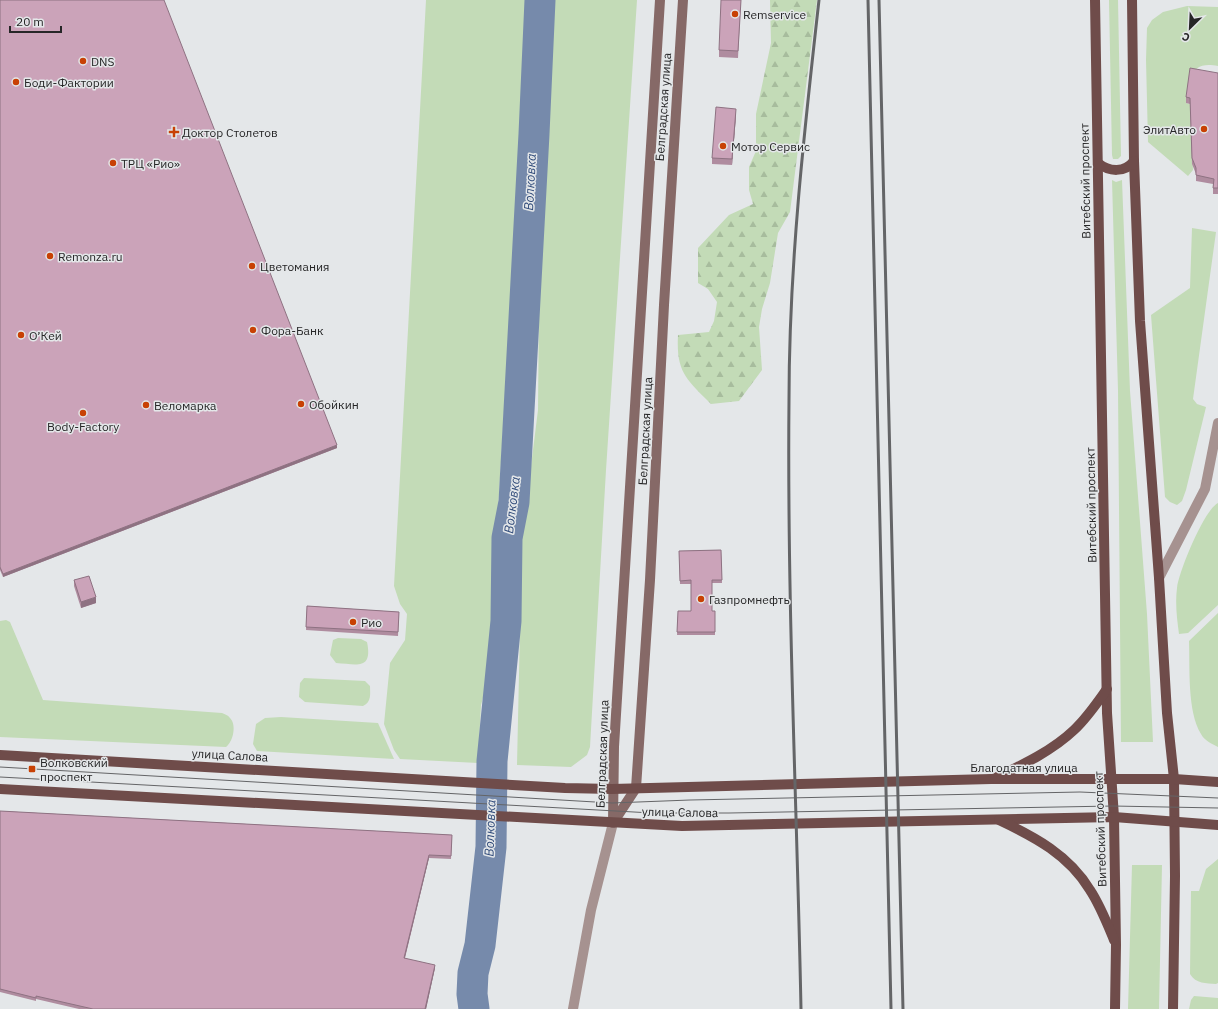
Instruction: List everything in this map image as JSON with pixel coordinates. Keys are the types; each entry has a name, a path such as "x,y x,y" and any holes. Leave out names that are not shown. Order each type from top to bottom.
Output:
{"main road":[{"name":"Витебский проспект","path":"1095,0 1107,689 1114,817 1116,945 1115,1009"},
{"path":"1132,0 1134,161 1140,321 1159,578 1167,713 1174,779 1175,876 1173,1009"},
{"path":"1098,163 1108,169 1116,170 1127,168 1134,161"},
{"path":"991,779 1035,757 1066,737 1090,713 1107,689"},
{"name":"улица Салова","path":"0,755 526,786 636,788 831,783"},
{"name":"Благодатная улица","path":"831,783 991,779 1174,779 1218,782"},
{"name":"улица Салова","path":"0,789 682,826 836,824 998,819"},
{"path":"998,819 1114,817 1218,825"},
{"path":"998,819 1035,838 1067,860 1091,890 1116,945"}],"street":[{"name":"Белградская улица","path":"612,823 612,788 660,0"},
{"name":"Белградская улица","path":"612,823 636,788 650,580 664,305 683,0"},
{"path":"1159,578 1205,488 1218,423"},
{"path":"573,1009 591,910 612,823"}],"green space":[{"path":"426,0 529,0 495,560 496,600 490,673 481,705 478,763 400,759 394,750 384,724 390,663 405,640 407,614 400,604 394,586"},
{"path":"553,0 637,0 606,470 590,747 587,755 571,767 517,765 522,538 538,410 539,300"},
{"path":"770,0 817,0 790,212 778,233 770,283 762,309 759,327 762,370 739,401 711,404 684,374 679,358 678,335 709,332 714,321 717,302 708,289 698,283 698,248 729,215 753,204 749,190 749,167 756,151 756,114 771,43"},
{"path":"1109,0 1118,0 1121,156 1118,159 1113,159 1112,155"},
{"path":"1187,6 1218,7 1218,66 1208,65 1201,66 1196,69 1192,74 1188,87 1186,103 1190,104 1193,170 1188,176 1148,142 1146,60 1147,28 1152,20 1163,12"},
{"path":"1112,180 1116,182 1122,180 1130,391 1147,614 1153,742 1121,742 1118,390"},
{"path":"1192,228 1216,232 1193,399 1197,404 1206,407 1186,490 1182,501 1177,505 1170,502 1165,497 1151,315 1190,288"},
{"path":"1218,503 1218,605 1188,633 1179,634 1176,599 1182,569 1199,528 1212,508"},
{"path":"1218,613 1218,747 1208,742 1202,736 1193,714 1190,689 1189,641"},
{"path":"6,620 10,622 43,700 222,713 227,715 232,721 234,729 231,741 226,747 0,737 0,621"},
{"path":"338,638 361,639 367,642 368,658 365,662 361,664 336,663 330,655 333,640"},
{"path":"304,678 365,681 370,686 369,700 363,706 305,702 299,697 300,683"},
{"path":"281,717 378,723 394,759 257,751 253,744 256,724 265,718"},
{"path":"1218,859 1218,983 1216,984 1195,980 1190,974 1191,891 1199,891 1206,869"},
{"path":"1132,865 1162,865 1159,1009 1128,1009"},
{"path":"1194,996 1218,998 1218,1009 1189,1009 1191,1000"}],"building":[{"name":"ТРЦ «Рио»","path":"0,0 164,0 337,445 3,574 0,567"},
{"path":"721,0 741,0 738,51 719,50"},
{"name":"ЭлитАвто","path":"1190,68 1218,73 1218,188 1213,188 1214,179 1196,175 1196,168 1192,158 1190,98 1186,97"},
{"path":"716,107 736,109 732,159 712,158"},
{"name":"Газпромнефть","path":"721,550 722,580 712,580 712,611 715,611 715,632 677,632 678,611 691,611 691,580 680,581 679,551"},
{"path":"89,576 96,597 81,602 74,580"},
{"name":"Рио","path":"307,606 399,612 398,632 306,627"},
{"path":"0,811 452,835 451,856 429,855 404,958 435,965 425,1009 93,1009 36,996 36,998 0,989"}],"waterway":[{"name":"Волковка","path":"474,1009 472,994 473,973 480,945 491,847 492,761 506,621 507,538 514,502 540,0"}],"tram line":[{"path":"0,767 612,803 1080,792 1218,798"},
{"path":"0,777 652,813 1113,806 1218,808"}],"railway":[{"path":"801,1009 789,552 789,400 792,300 798,200 819,0"},
{"path":"868,0 891,1009"},
{"path":"879,0 903,1009"}],"place":[{"name":"Remservice","path":"735,14"},
{"name":"DNS","path":"83,61"},
{"name":"Боди-Фактории","path":"16,82"},
{"name":"ЭлитАвто","path":"1204,129"},
{"name":"Доктор Столетов","path":"174,132"},
{"name":"Мотор Сервис","path":"723,146"},
{"name":"ТРЦ «Рио»","path":"113,163"},
{"name":"Remonza.ru","path":"50,256"},
{"name":"Цветомания","path":"252,266"},
{"name":"Фора-Банк","path":"253,330"},
{"name":"О’Кей","path":"21,335"},
{"name":"Обойкин","path":"301,404"},
{"name":"Веломарка","path":"146,405"},
{"name":"Body-Factory","path":"83,413"},
{"name":"Газпромнефть","path":"701,599"},
{"name":"Рио","path":"353,622"},
{"name":"Волковский проспект","path":"32,769"}]}
